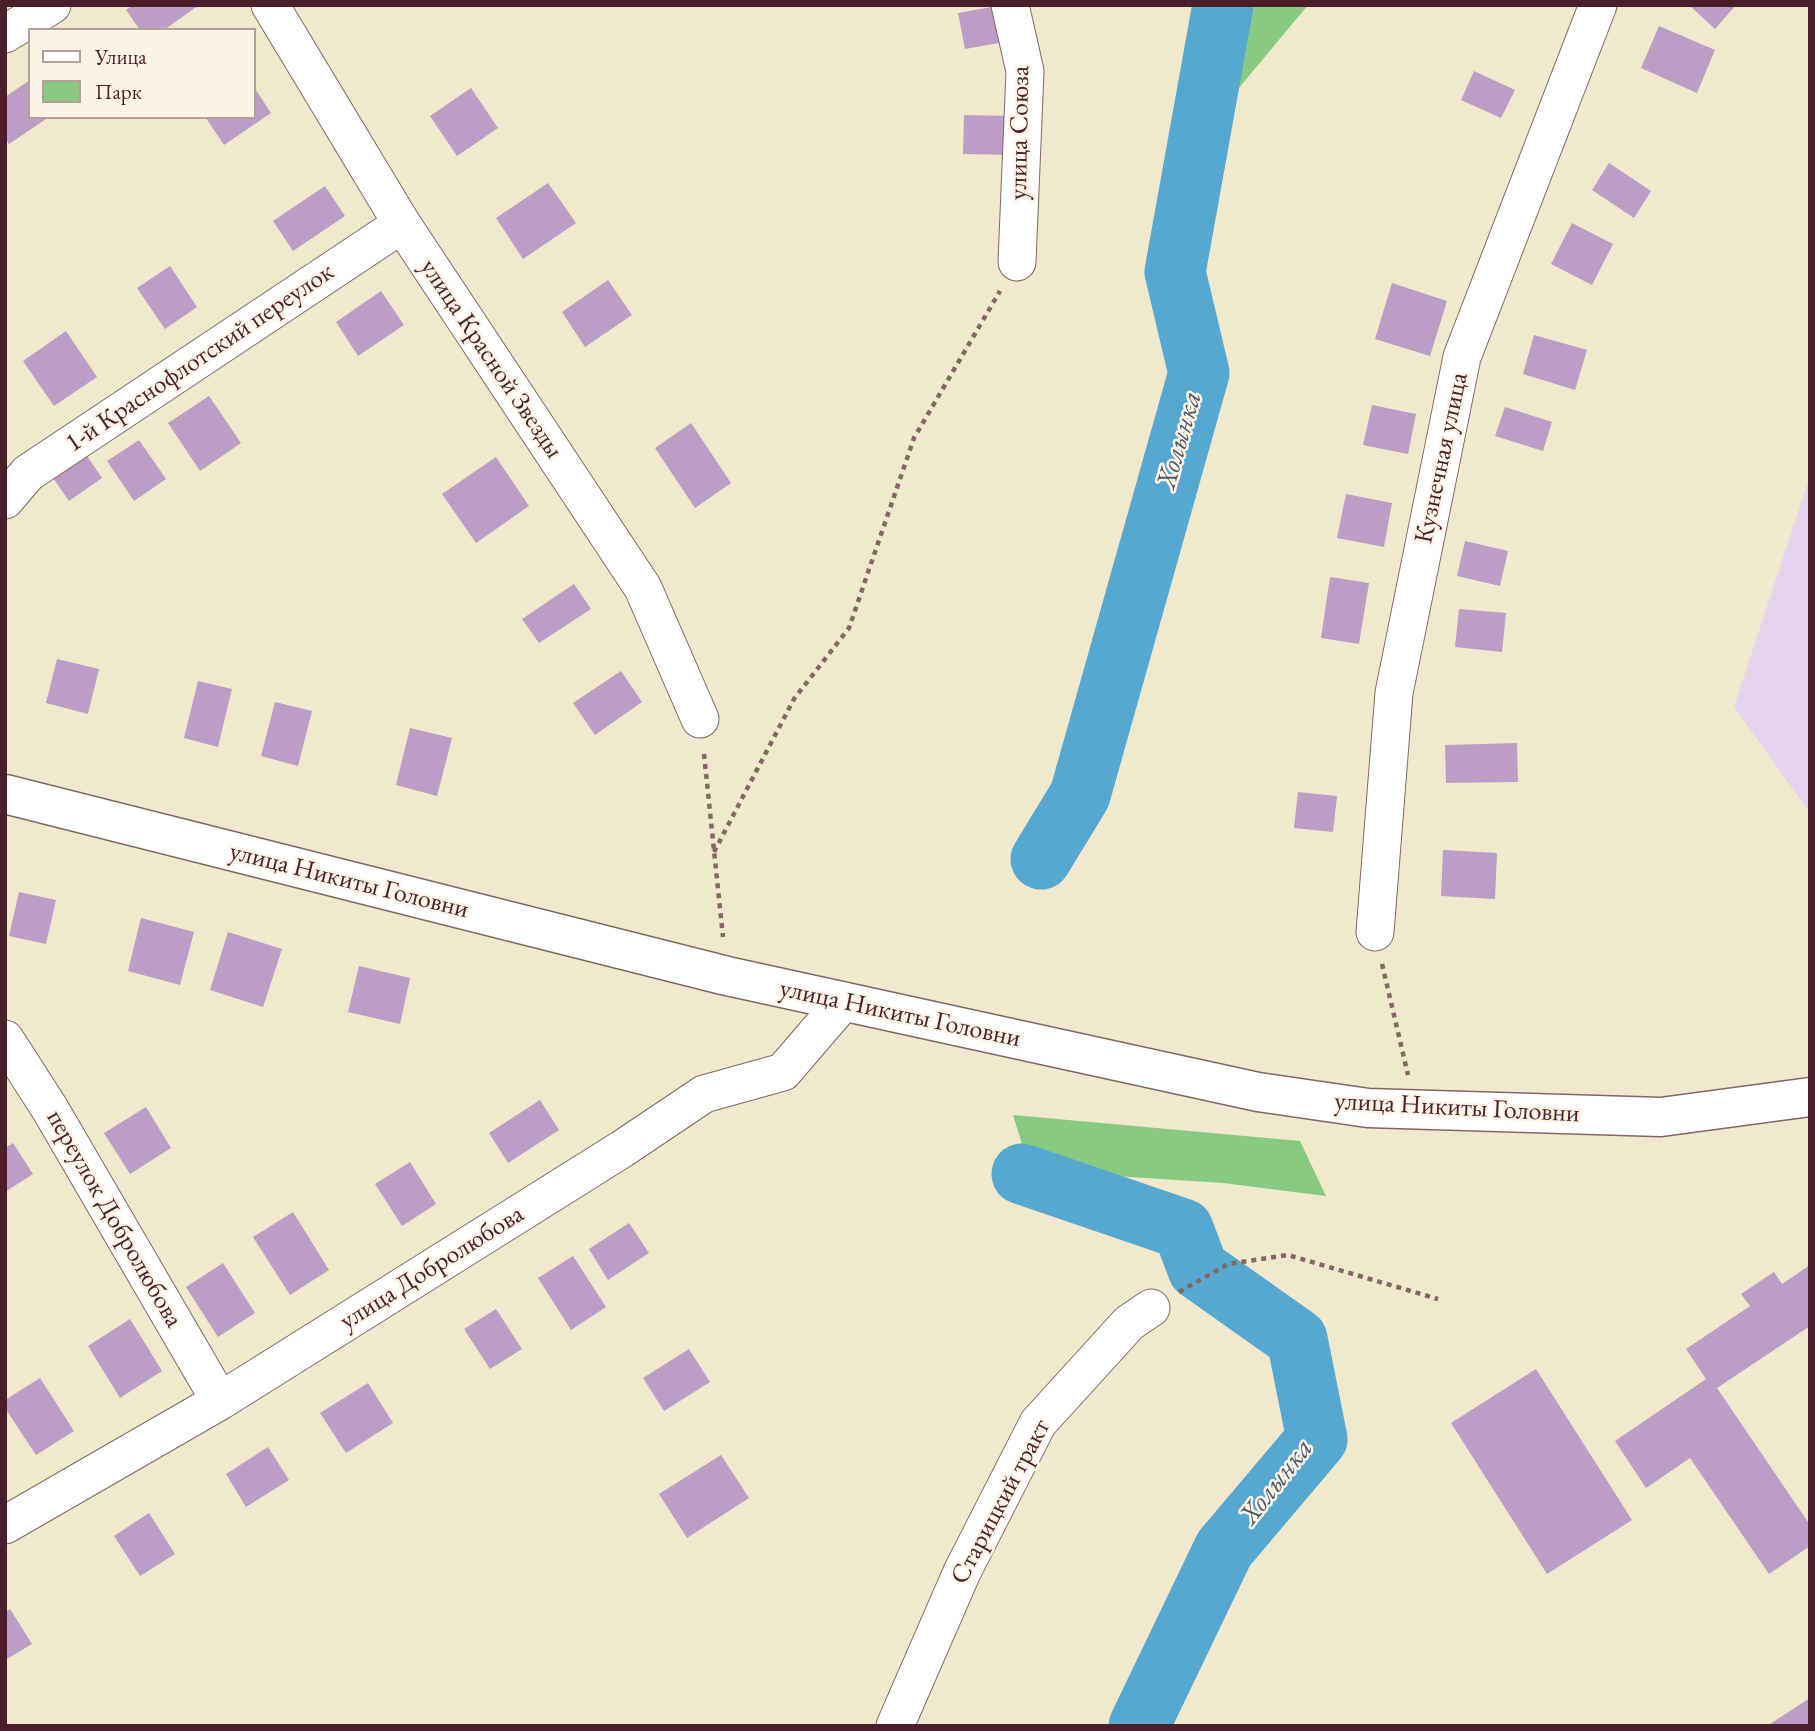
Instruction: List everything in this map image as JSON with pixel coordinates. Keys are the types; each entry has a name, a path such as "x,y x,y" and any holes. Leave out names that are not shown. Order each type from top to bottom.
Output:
{"main road":[{"name":"улица Никиты Головни","path":"5,794 727,976 1258,1093 1368,1108 1661,1117 1810,1097"}],"street":[{"path":"5,34 52,5"},
{"name":"улица Красной Звезды","path":"270,5 402,224 643,588 700,719"},
{"name":"улица Союза","path":"1010,5 1025,71 1017,262"},
{"name":"Кузнечная улица","path":"1375,932 1394,694 1462,357 1598,5"},
{"name":"1-й Краснофлотский переулок","path":"5,500 28,473 402,224"},
{"name":"улица Добролюбова","path":"5,1525 220,1401 622,1149 704,1094 783,1072 844,1001"},
{"name":"переулок Добролюбова","path":"5,1039 50,1109 220,1401"},
{"name":"Старицкий тракт","path":"895,1726 962,1572 1038,1423 1129,1323 1151,1308"}],"path":[{"path":"714,852 794,699 849,628 914,438 1017,262"},
{"path":"700,719 727,976"},
{"path":"1375,932 1416,1110"},
{"path":"1192,1285 1228,1264 1288,1255 1438,1299"}],"shaded area":[{"path":"1810,476 1810,813 1734,707"}],"green space":[{"path":"1242,5 1308,5 1238,89"},
{"path":"1013,1115 1300,1141 1326,1196 1223,1183 1069,1173 1025,1154"}],"building":[{"path":"133,5 199,5 167,28 139,28 126,10"},
{"path":"1003,5 1010,41 965,49 958,13"},
{"path":"1689,5 1736,5 1715,29"},
{"path":"1659,26 1715,50 1697,93 1641,68"},
{"path":"1474,71 1515,90 1501,118 1461,100"},
{"path":"28,81 28,119 46,119 9,144 5,138 5,97"},
{"path":"471,88 498,128 457,156 430,116"},
{"path":"256,90 271,113 224,145 207,119 256,119"},
{"path":"964,115 1014,116 1013,155 963,154"},
{"path":"1609,163 1651,191 1634,218 1592,190"},
{"path":"548,183 576,223 523,259 496,218"},
{"path":"325,186 345,216 293,251 273,221"},
{"path":"1572,223 1613,244 1592,285 1551,264"},
{"path":"170,266 197,307 165,329 137,288"},
{"path":"608,280 632,315 585,347 562,312"},
{"path":"1392,283 1447,301 1430,356 1375,339"},
{"path":"381,291 404,325 358,356 336,322"},
{"path":"66,331 97,377 54,406 23,361"},
{"path":"1534,335 1587,350 1575,390 1523,374"},
{"path":"209,396 241,443 200,471 168,423"},
{"path":"1372,405 1416,414 1408,454 1363,445"},
{"path":"1505,407 1552,422 1543,451 1495,436"},
{"path":"691,423 731,483 695,508 655,448"},
{"path":"139,440 166,479 134,501 107,461"},
{"path":"85,453 102,478 69,501 51,475"},
{"path":"496,457 529,506 476,543 442,494"},
{"path":"1346,494 1392,503 1384,547 1337,538"},
{"path":"1465,541 1508,551 1500,586 1457,576"},
{"path":"1330,577 1369,583 1359,644 1321,638"},
{"path":"574,584 591,609 539,643 522,619"},
{"path":"1459,609 1506,613 1502,652 1455,647"},
{"path":"57,659 99,669 88,714 46,703"},
{"path":"621,671 642,702 595,735 573,703"},
{"path":"198,681 232,689 218,747 184,738"},
{"path":"275,702 312,711 298,766 261,756"},
{"path":"410,728 452,738 437,796 396,785"},
{"path":"1517,743 1518,782 1446,783 1445,745"},
{"path":"1298,792 1337,796 1333,832 1294,828"},
{"path":"1443,850 1497,853 1495,899 1441,896"},
{"path":"19,892 56,900 46,944 9,936"},
{"path":"141,918 194,932 180,985 128,971"},
{"path":"228,932 282,949 263,1007 210,990"},
{"path":"359,966 410,978 400,1024 348,1012"},
{"path":"540,1100 559,1130 508,1163 489,1133"},
{"path":"146,1107 171,1148 130,1174 104,1133"},
{"path":"13,1143 33,1174 5,1192 5,1148"},
{"path":"410,1162 436,1204 402,1226 375,1184"},
{"path":"293,1212 329,1270 290,1295 253,1237"},
{"path":"629,1223 649,1253 608,1280 589,1249"},
{"path":"573,1256 606,1307 571,1330 538,1278"},
{"path":"223,1263 255,1313 218,1337 186,1287"},
{"path":"1810,1265 1810,1326 1717,1388 1810,1525 1810,1546 1769,1574 1690,1458 1646,1488 1615,1441 1706,1379 1686,1349 1750,1306 1741,1294 1774,1272 1782,1284"},
{"path":"496,1309 522,1349 490,1369 464,1329"},
{"path":"130,1319 162,1371 120,1398 88,1346"},
{"path":"689,1349 710,1382 664,1411 643,1378"},
{"path":"1536,1369 1632,1520 1547,1574 1451,1423"},
{"path":"40,1378 74,1431 36,1455 5,1408 5,1400"},
{"path":"368,1383 393,1423 346,1453 320,1413"},
{"path":"268,1447 289,1480 246,1507 226,1474"},
{"path":"721,1455 749,1498 687,1538 659,1494"},
{"path":"149,1513 175,1554 140,1576 114,1536"},
{"path":"10,1609 32,1644 5,1660 5,1612"},
{"path":"1810,1698 1810,1726 1767,1726"}],"waterway":[{"name":"Холынка","path":"1041,859 1080,795 1199,373 1175,272 1223,5"},
{"name":"Холынка","path":"1022,1174 1183,1229 1198,1269 1297,1339 1317,1439 1224,1549 1139,1726"}]}
